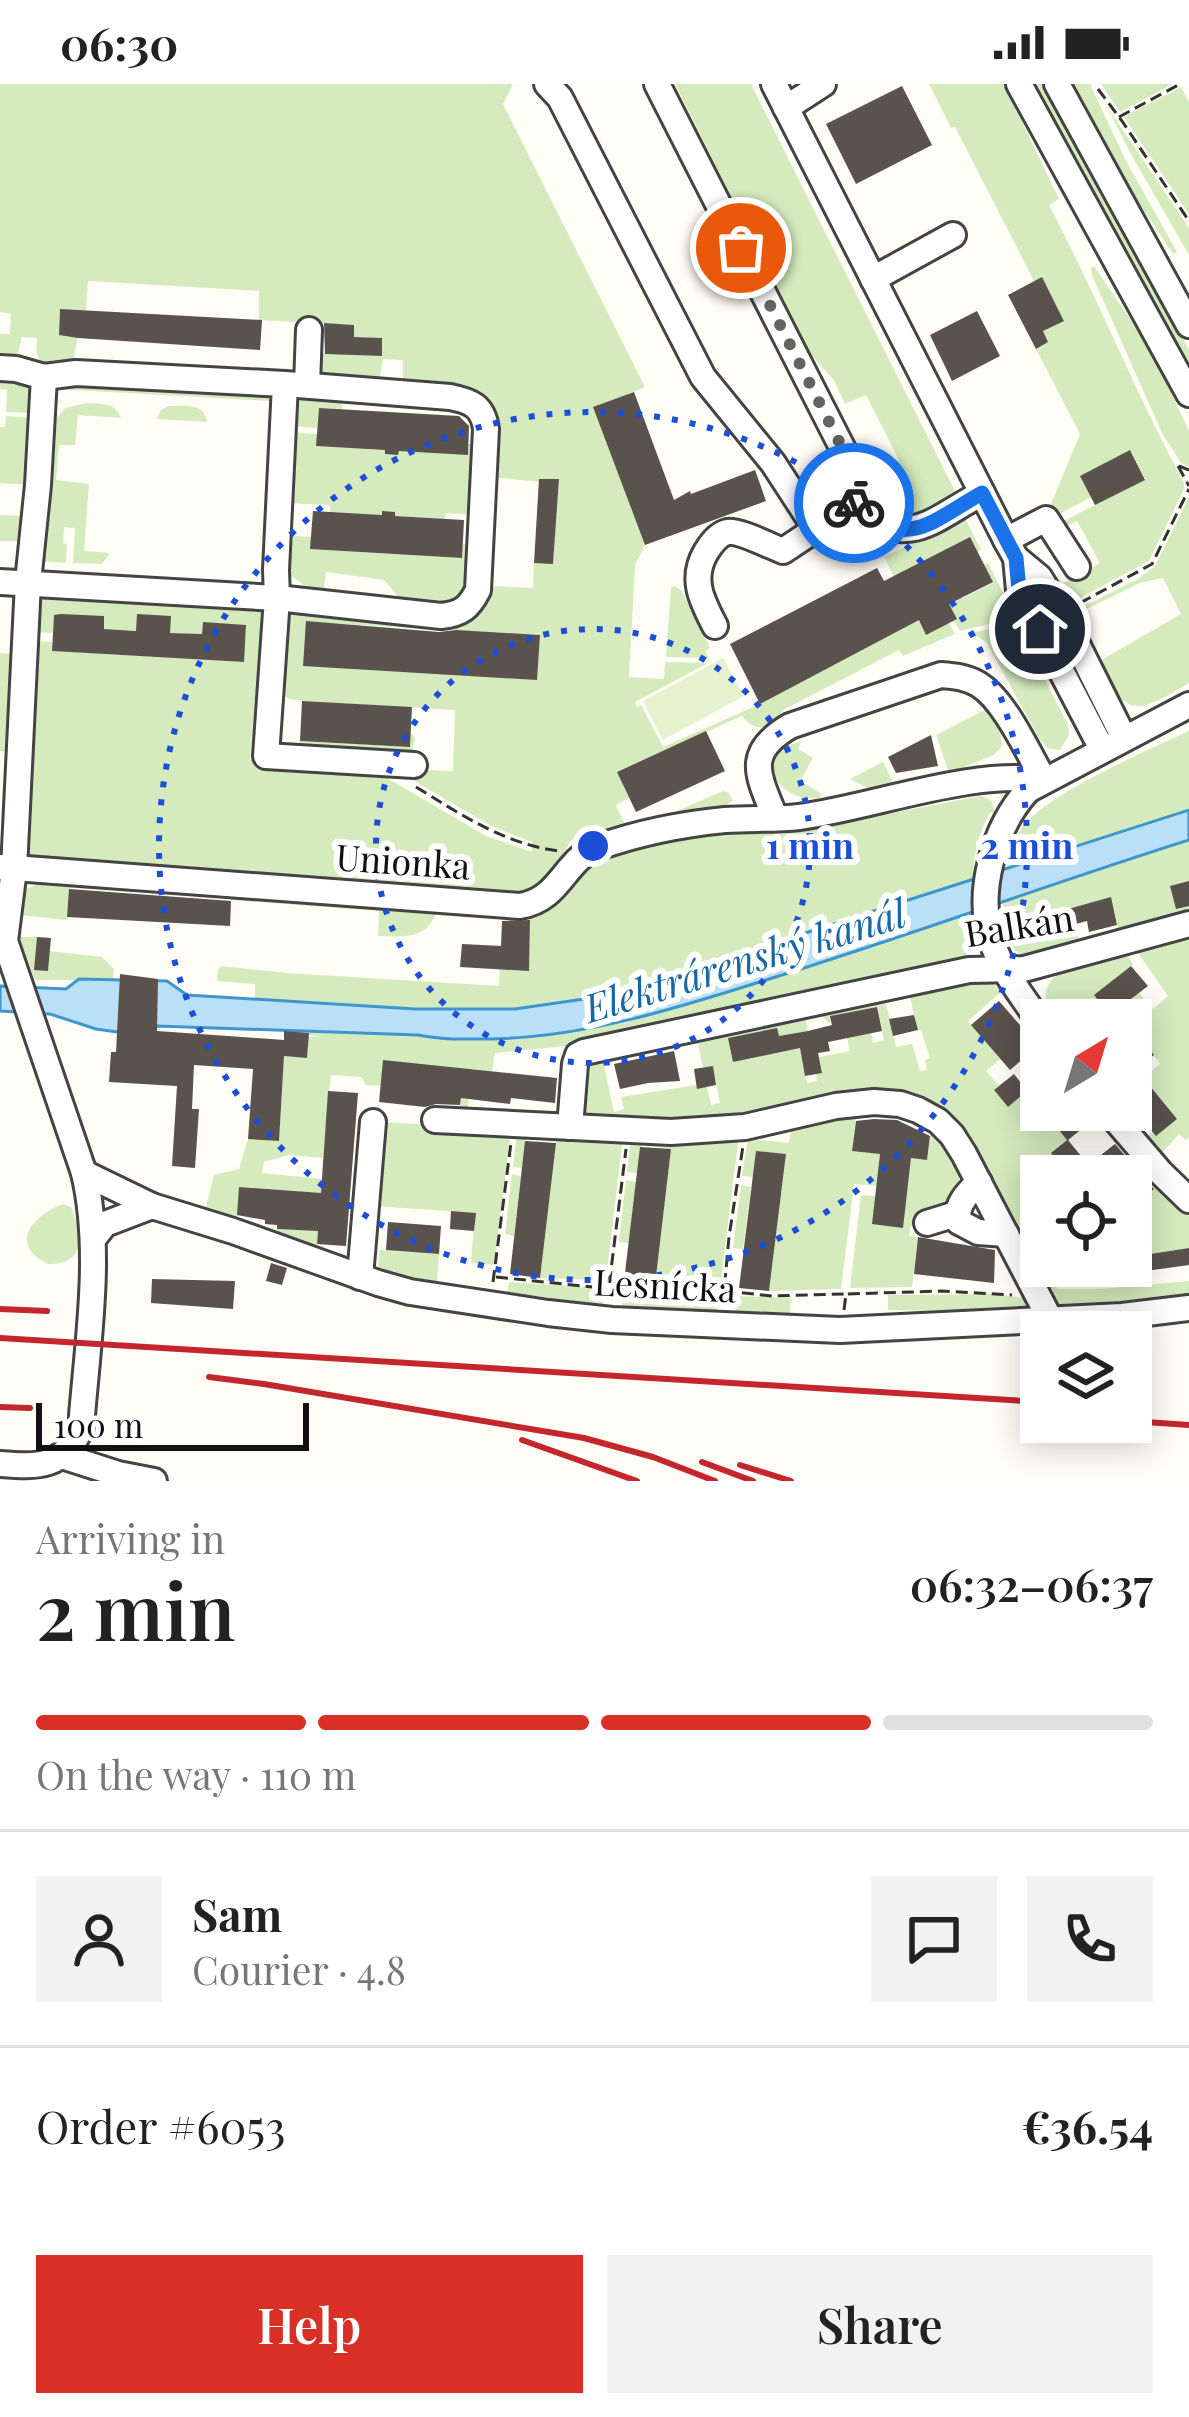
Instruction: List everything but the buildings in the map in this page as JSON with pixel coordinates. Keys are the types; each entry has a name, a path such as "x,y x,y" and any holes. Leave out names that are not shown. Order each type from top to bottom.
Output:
{"street":[{"path":"547,84 560,98 703,377 773,464 816,529"},
{"path":"657,84 851,465 859,484 851,516"},
{"path":"774,84 1011,549 1019,590 1113,744"},
{"path":"786,108 823,84"},
{"path":"1019,84 1189,394"},
{"path":"1058,84 1189,326"},
{"path":"873,278 953,235"},
{"path":"309,330 296,384 276,570 266,756 410,773"},
{"path":"0,368 44,376 76,373 296,384 449,397 478,407 486,429 478,590 457,614 0,582"},
{"path":"44,376 5,940 92,1206 82,1428 65,1469"},
{"path":"715,626 700,597 697,568 720,535 731,531 783,551 816,529 851,516 881,529 911,530 982,493"},
{"path":"1011,549 1046,519 1077,567"},
{"path":"1011,549 1040,577 1061,612 1113,744"},
{"path":"775,817 758,774 759,754 771,737 790,726 941,675 981,685 996,699 1044,780"},
{"name":"Balkán","path":"1006,971 992,941 987,914 988,863 1018,801 1044,780 1189,705"},
{"path":"584,854 659,831 719,821 794,818 984,780 1017,776 1044,780"},
{"name":"Unionka","path":"7,868 520,906 543,899 584,854"},
{"name":"Balkán","path":"570,1126 575,1064 584,1052 969,970 1006,971 1047,964 1189,924"},
{"path":"1006,971 1024,999"},
{"path":"435,1120 671,1132 745,1126 836,1106 900,1104 938,1121 952,1135 1044,1307"},
{"path":"360,1277 373,1121"},
{"path":"1125,1131 1189,1200"},
{"path":"84,1173 152,1206"},
{"path":"979,1181 962,1200 958,1222 978,1232 1006,1234"},
{"path":"93,1239 120,1216 152,1206"},
{"name":"Lesnícka","path":"152,1206 410,1292 612,1320 840,1330 1044,1307 1149,1314 1189,1307"},
{"path":"927,1223 956,1214"},
{"path":"0,1464 154,1481"}],"path":[{"path":"1119,116 1180,84"},
{"path":"1098,89 1189,221"},
{"path":"1061,612 1152,564 1189,488 1178,466 1189,470"},
{"path":"410,773 509,840 584,854"},
{"path":"490,1306 514,1124"},
{"path":"722,1325 745,1126"},
{"path":"612,1320 614,1236 628,1130"},
{"path":"494,1277 610,1289"},
{"path":"724,1291 772,1296 960,1291 1044,1307"},
{"path":"840,1330 846,1294"}],"green space":[{"path":"0,84 513,84 503,104 645,387 594,408 645,545 635,565 629,677 664,679 665,662 708,663 635,702 663,747 760,704 906,627 895,604 949,623 955,634 903,656 899,650 783,710 769,725 753,726 742,716 618,771 629,798 616,805 626,827 570,841 560,864 531,895 27,858 33,641 52,642 53,651 243,662 246,626 204,622 202,634 170,633 138,614 136,631 104,629 103,616 54,615 53,633 34,632 40,595 267,608 265,680 255,698 250,760 370,768 486,836 532,852 532,842 491,826 394,769 453,771 455,710 302,701 280,693 286,609 438,620 495,586 533,588 534,563 553,563 559,480 490,477 491,425 407,385 403,360 383,359 379,381 322,378 321,353 381,356 382,339 354,337 354,325 259,320 259,291 88,281 86,310 60,310 59,334 78,336 73,363 42,367 37,338 22,337 16,361 0,363 0,334 10,334 11,314 0,312","holes":["306,622 540,635 537,680"]},
{"path":"675,84 751,84 956,493 942,503 906,516 884,504 871,475 899,460 866,395 845,404 834,380 809,353"},
{"path":"929,84 1004,84 1059,199 1049,205 1184,483 1149,561 1067,603 1058,586 1100,563 1077,521 1064,527 1058,524 1145,479 1131,451 1091,497 1054,517 1051,504 1080,434 1036,349 1048,342 1043,331 1064,320 1042,278 1034,281"},
{"path":"1032,84 1043,84 1189,350 1189,368"},
{"path":"1073,84 1090,84 1177,252 1173,254 1127,185"},
{"path":"1101,84 1173,84 1120,112"},
{"path":"1181,87 1189,102 1189,214 1124,117"},
{"path":"1106,105 1189,228 1189,255 1132,156"},
{"path":"1094,266 1146,343 1189,431 1189,467 1181,463 1162,433 1092,275"},
{"path":"0,373 34,386 34,413 6,412 7,390 0,389"},
{"path":"60,384 276,395 268,586 262,586 271,401 58,389"},
{"path":"342,393 342,409 319,408 317,428 290,426 291,405 298,395"},
{"path":"87,403 111,406 121,418 78,415 75,445 59,445 56,480 89,484 84,551 110,553 102,564 73,563 75,528 64,527 66,563 38,561 50,426 65,408"},
{"path":"168,406 198,408 207,422 157,419"},
{"path":"6,416 34,418 30,485 0,483 0,427 5,427"},
{"path":"289,432 317,434 317,446 398,455 399,451 480,443 476,515 446,513 445,519 383,511 382,515 330,512 330,505 285,503"},
{"path":"1189,497 1189,683 1157,701 1135,706 1117,694 1098,662 1181,614 1163,578 1140,583 1080,612 1086,626 1079,626 1074,611 1155,566"},
{"path":"0,515 28,516 20,541 0,541"},
{"path":"965,518 981,550 898,585 884,557"},
{"path":"283,535 311,537 311,549 461,558 463,544 474,544 473,587 460,606 407,607 384,580 326,572 324,588 305,586 283,570"},
{"path":"988,563 1016,618 960,631 942,590 963,598 992,583 984,564"},
{"path":"674,586 681,590 710,648 705,651 709,658 666,657"},
{"path":"1016,623 1068,725 1069,735 1060,750 1049,749 1040,740 987,643 966,634"},
{"path":"0,653 14,654 13,752 0,751"},
{"path":"723,658 744,696 663,740 643,701"},
{"path":"987,709 1000,729 1002,746 994,755 949,773 936,735"},
{"path":"1189,731 1189,810 1005,870 1017,836 1036,813 1100,773"},
{"path":"411,733 415,739 411,756 304,751 299,745 300,741 409,747"},
{"path":"801,742 798,749 813,758 800,781 822,794 820,798 790,792 774,774 777,754"},
{"path":"883,762 894,784 868,788 850,779"},
{"path":"723,791 733,801 654,821"},
{"path":"981,796 991,800 996,814 990,812 979,837 973,880 612,995 514,1009 415,1009 255,1000 255,984 217,981 222,966 499,986 500,969 529,970 530,918 454,912 545,909 603,856 696,832 760,829 776,835"},
{"path":"1189,840 1189,917 1091,940 1090,935 1118,928 1110,898 1071,908 1080,944 1025,959 1013,947 1003,902"},
{"path":"44,882 438,909 422,931 398,936 378,936 379,911 70,888 67,920 20,915 23,890"},
{"path":"976,911 974,938 963,962 577,1045 495,1053 492,1071 472,1069 467,1117 459,1116 464,1070 381,1086 366,1085 361,1077 331,1075 323,1158 289,1155 264,1162 262,1173 322,1179 317,1247 277,1231 296,1230 299,1191 240,1187 237,1218 206,1207 214,1175 239,1169 248,1139 279,1141 284,1056 307,1058 308,1037 320,1036 308,1035 309,1030 440,1040 624,1023"},
{"path":"1189,931 1189,1137 1186,1140 1179,1134 1159,1156 1144,1137 1177,1119 1158,1096 1152,1101 1152,1071 1160,1064 1152,1053 1152,1008 1168,996 1133,946"},
{"path":"19,937 37,937 35,970 48,970 50,951 102,957 114,969 113,980 35,980 27,958 21,959"},
{"path":"1122,949 1133,964 1095,996 1097,999 1046,999 1053,978 1064,970"},
{"path":"978,977 992,983 1001,992 968,1021 1000,1059 986,1071 999,1086 994,1091 1008,1106 1020,1097 1020,1131 1060,1131 1067,1139 1053,1155 1020,1155 1020,1250 930,1105 713,1125 581,1118 582,1061 602,1057 614,1112 624,1109 621,1097 696,1085 707,1087 711,1105 720,1103 713,1067 703,1068 697,1038 805,1015 808,1031 797,1033 807,1083 817,1081 816,1074 822,1072 819,1057 850,1051 847,1038 871,1033 873,1043 884,1040 877,1007 831,1016 832,1025 817,1013 885,999 896,1047 912,1044 920,1071 927,1070 925,1060 930,1058 908,989"},
{"path":"856,1115 852,1150 880,1154 877,1186 854,1184 841,1289 769,1291 786,1155 756,1151 753,1177 742,1176 748,1139 789,1143 792,1124"},
{"path":"932,1121 963,1159 954,1204 910,1227 909,1236 918,1237 912,1287 850,1288 861,1195 875,1196 902,1227 911,1158 927,1159"},
{"path":"381,1122 511,1129 494,1265 471,1263 475,1213 375,1206"},
{"path":"517,1133 623,1137 606,1280 540,1278 556,1141 526,1138 522,1168 513,1167"},
{"path":"739,1135 720,1288 655,1285 671,1149 641,1145 637,1173 627,1172 631,1137"},
{"path":"512,1174 521,1176 514,1236 505,1234"},
{"path":"1152,1176 1166,1199 1174,1193 1189,1208 1189,1248 1152,1254 1152,1191 1156,1187"},
{"path":"626,1180 636,1182 629,1243 619,1242"},
{"path":"741,1185 751,1187 743,1249 733,1248"},
{"path":"63,1204 71,1207 78,1246 70,1259 48,1264 29,1248 29,1231 42,1215"},
{"path":"379,1250 439,1254 437,1283 378,1270"},
{"path":"1189,1281 1189,1293 1157,1299 1054,1305 1043,1287 1152,1287"},
{"path":"509,1282 605,1288 603,1305 507,1294"},
{"path":"624,1289 719,1295 716,1314 622,1306"},
{"path":"992,1294 1031,1299 1025,1306 888,1310 888,1295"},
{"path":"737,1296 791,1298 790,1315 735,1316"}],"water":[{"name":"Elektrárenský kanál","path":"1189,810 1189,840 710,997 565,1032 472,1039 157,1026 117,1032 50,1014 0,1011 0,986 66,989 79,979 167,981 187,995 415,1009 515,1009 612,995"}],"railway":[{"path":"0,1309 47,1311"},
{"path":"0,1338 1020,1401"},
{"path":"209,1377 584,1438 715,1481"},
{"path":"0,1407 30,1408"},
{"path":"1152,1422 1189,1425"},
{"path":"522,1440 637,1481"},
{"path":"702,1462 753,1481"},
{"path":"740,1465 791,1481"}],"way so far":[{"path":"741,248 851,465 859,484 854,503"}],"route":[{"path":"854,503 851,516 897,532 923,526 982,493 1016,558 1019,590 1040,629"}]}
